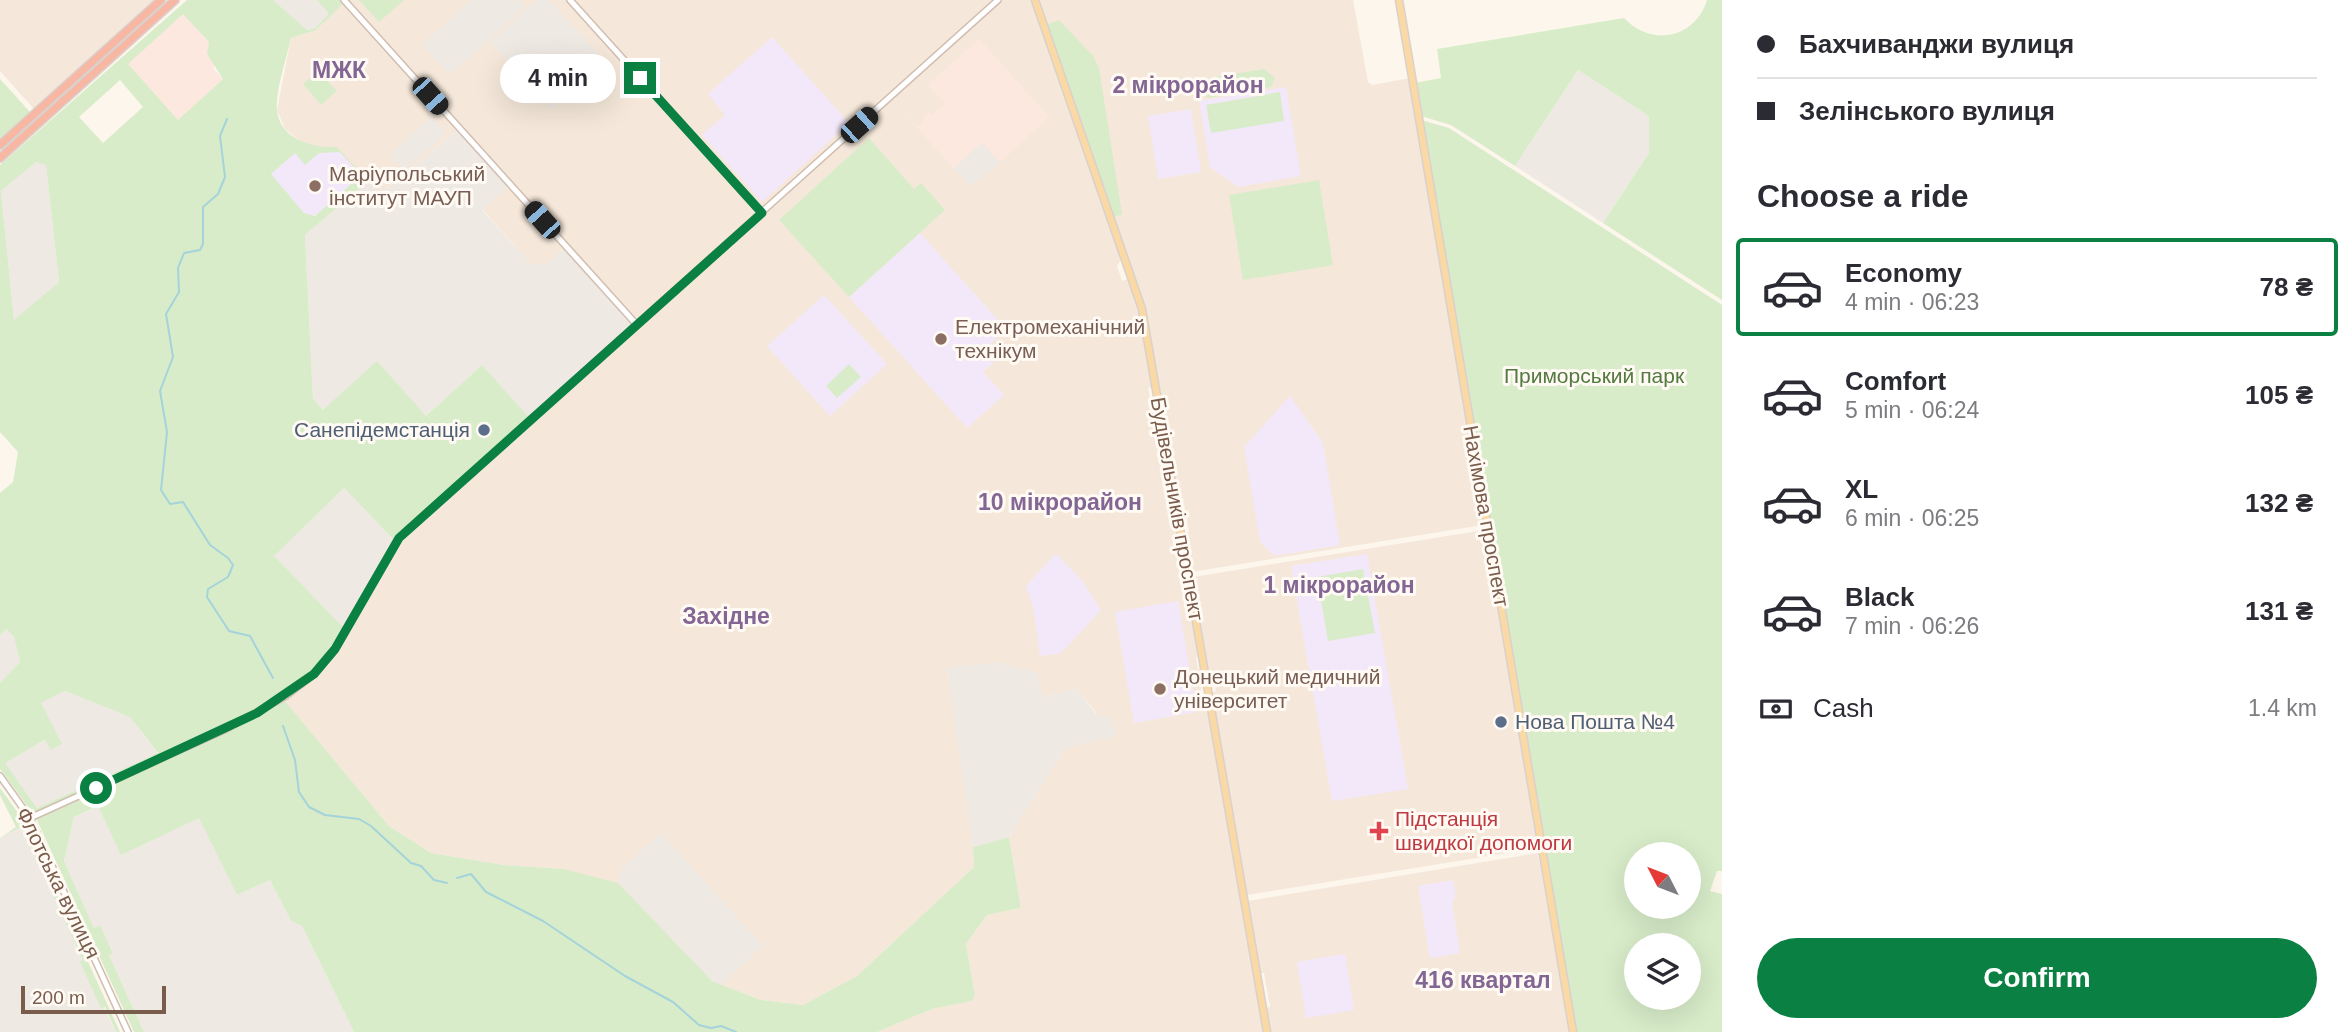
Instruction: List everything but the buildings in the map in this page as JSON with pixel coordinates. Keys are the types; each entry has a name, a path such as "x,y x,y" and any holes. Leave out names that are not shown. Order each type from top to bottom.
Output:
{"highway":[{"path":"1,151 43,106 161,0"},
{"path":"1,151 50,113 175,0"},
{"path":"43,106 50,113"}],"main road":[{"name":"Будівельників проспект","path":"1035,0 1142,309 1267,1032"},
{"name":"Нахімова проспект","path":"1399,0 1573,1032"}],"street":[{"path":"344,0 637,325"},
{"path":"570,0 762,213"},
{"path":"30,818 236,724 286,696 314,674 335,649 399,538 998,0"},
{"name":"Флотська вулиця","path":"0,776 30,818 128,1032"}],"shaded area":[{"path":"0,0 154,0 34,109 0,71"},
{"path":"273,0 317,0 330,14 315,28 306,30"},
{"path":"347,0 566,0 757,212 636,321"},
{"path":"471,0 519,0 525,7 450,75 422,45"},
{"path":"537,0 549,0 601,57 560,94 562,98 550,109 490,42"},
{"path":"573,0 994,0 761,208"},
{"path":"1003,0 1032,0 1121,259 1117,266 1122,281 1128,279 1140,313 1153,387 1148,388 1151,403 1155,403 1157,414 1153,415 1159,446 1163,446 1192,610 1188,611 1190,622 1194,622 1200,656 1196,657 1198,669 1202,669 1204,681 1200,682 1203,701 1207,701 1264,1032 877,1032 932,1009 972,1001 975,995 966,944 987,915 1021,908 1009,837 1065,748 1097,714 1077,689 1043,697 947,668 972,828 974,867 857,976 803,1005 761,1000 712,981 564,869 504,865 431,853 389,826 285,701 317,676 339,650 393,554 414,527"},
{"path":"1037,0 1353,0 1368,82 1372,85 1410,78 1483,525 1191,572 1185,533 1189,532 1183,498 1178,498 1144,308"},
{"path":"344,3 458,130 380,194 317,148 301,142 285,129 277,110 291,38 316,30"},
{"path":"183,13 209,42 216,64 213,68 223,79 178,120 127,64"},
{"path":"772,37 849,123 762,202 702,135 725,115 708,94"},
{"path":"979,39 1049,117 1000,162 982,143 954,168 901,110 919,127 929,112 932,115 945,104 928,85"},
{"path":"1578,70 1649,116 1649,153 1603,223 1515,166"},
{"path":"1286,87 1301,176 1238,187 1210,167 1199,101"},
{"path":"1191,109 1201,172 1158,179 1148,116"},
{"path":"431,117 446,134 404,170 390,154"},
{"path":"458,130 508,186 482,210 531,264 547,264 564,248 633,324 529,417 482,365 426,416 323,410 313,399 305,235 368,181 380,194"},
{"path":"982,142 1000,162 971,187 954,168"},
{"name":"Маріупольський інститут МАУП","path":"340,152 361,175 315,216 304,213 270,174 295,153"},
{"path":"36,162 46,164 59,282 14,321 1,191"},
{"path":"508,186 564,248 547,264 531,264 482,209"},
{"name":"Електромеханічний технікум","path":"920,233 1006,329 984,350 994,362 983,372 1004,395 967,428 849,297"},
{"path":"824,295 887,364 830,416 767,346"},
{"path":"1290,396 1323,443 1340,545 1275,556 1260,542 1244,447"},
{"path":"344,488 395,541 344,628 273,556"},
{"path":"1484,530 1538,848 1247,895 1212,692 1216,691 1214,680 1210,680 1193,577"},
{"path":"1056,553 1083,582 1101,610 1061,653 1040,656 1034,611 1026,586"},
{"path":"1367,554 1408,789 1332,801 1291,566"},
{"path":"1178,601 1197,712 1134,723 1115,612"},
{"path":"6,629 14,637 20,662 0,683 0,635"},
{"path":"997,662 1037,673 1043,697 1077,689 1096,714 1112,719 1116,736 1065,748 1009,837 973,847 947,668"},
{"path":"65,691 130,717 158,754 37,808 4,763 46,740 41,703"},
{"path":"99,806 200,817 237,895 270,880 291,921 302,926 354,1032 144,1032 109,955 113,952 100,926 94,928 64,861 74,817"},
{"path":"19,828 23,830 36,857 84,960 81,962 116,1032 0,1032 0,838"},
{"path":"661,833 763,946 721,985 712,981 618,883 622,868"},
{"path":"1538,853 1569,1032 1269,1032 1265,1009 1270,1007 1264,973 1260,973 1248,901"},
{"path":"1453,880 1456,895 1452,903 1460,953 1430,958 1418,886"},
{"path":"1345,954 1354,1010 1306,1018 1297,962"}],"green space":[{"path":"187,0 273,0 307,30 315,28 329,14 317,0 341,0 344,3 316,30 291,38 277,103 279,120 291,135 308,144 337,147 368,181 305,235 313,399 323,410 377,361 426,416 482,365 529,417 395,541 344,488 274,556 344,628 311,673 256,711 33,814 0,769 0,683 20,662 14,637 6,629 0,635 0,493 13,482 18,452 0,432 0,165","holes":["183,14 209,42 207,54 223,79 178,120 128,64","120,80 143,107 103,143 79,117","340,152 361,175 315,216 304,213 271,174 295,153 305,165 319,153","36,162 46,165 59,282 14,320 1,191","65,691 130,717 158,753 37,808 5,763 45,740 51,750 62,744 41,703"]},
{"path":"359,0 404,0 379,22"},
{"path":"1707,0 1722,0 1722,300 1603,223 1649,153 1649,116 1578,70 1515,166 1451,125 1421,116 1415,83 1441,78 1437,49 1624,18 1647,33 1671,34 1693,23"},
{"path":"1059,20 1093,56 1099,68 1122,214 1113,218 1046,25"},
{"path":"1264,69 1275,78 1271,87 1208,98 1198,90 1198,82 1202,79"},
{"path":"318,71 337,91 321,105 303,84"},
{"path":"0,79 30,112 0,139"},
{"path":"1280,92 1284,121 1211,133 1206,105"},
{"name":"Приморський парк","path":"1421,120 1449,128 1722,305 1722,871 1717,871 1710,891 1722,894 1722,1032 1573,1032"},
{"path":"869,138 914,189 921,183 945,210 849,297 779,220"},
{"path":"1319,180 1333,265 1243,280 1229,195"},
{"path":"849,364 861,377 837,398 826,386"},
{"path":"1363,569 1375,633 1328,641 1317,577"},
{"path":"285,701 389,826 431,853 504,865 564,869 618,883 712,981 761,1000 803,1005 857,976 974,867 973,847 1009,837 1021,908 987,915 966,944 975,995 972,1001 932,1009 877,1032 354,1032 302,926 291,921 270,880 237,895 199,818 121,855 98,806 74,817 64,861 94,928 100,925 113,953 109,955 144,1032 134,1032 36,818 227,732"},
{"path":"0,788 24,821 120,1032 116,1032 105,1007 101,1008 80,962 83,960 23,830 19,828 0,838 16,827 0,795"}],"waterway":[{"path":"227,119 220,136 225,177 218,194 203,207 203,244 200,250 184,253 178,268 179,292 166,314 173,357 160,391 167,432 161,490 170,504 183,502 210,545 233,565 228,577 208,589 207,597 229,631 250,636 273,678"},
{"path":"283,726 295,760 299,792 309,807 325,815 359,819 371,826 411,863 421,866 434,880 447,883"},
{"path":"457,878 471,874 486,892 543,921 625,976 673,1002 699,1025 711,1028 721,1026 736,1032"}],"place":[{"name":"Маріупольський інститут МАУП","path":"315,186"},
{"name":"Електромеханічний технікум","path":"941,339"},
{"name":"Санепідемстанція","path":"484,430"},
{"name":"Донецький медичний університет","path":"1160,689"},
{"name":"Нова Пошта №4","path":"1501,722"},
{"name":"Підстанція швидкої допомоги","path":"1379,831"}],"district":[{"name":"МЖК","path":"339,70"},
{"name":"2 мікрорайон","path":"1188,85"},
{"name":"10 мікрорайон","path":"1060,502"},
{"name":"1 мікрорайон","path":"1339,585"},
{"name":"Західне","path":"726,616"},
{"name":"416 квартал","path":"1483,980"}],"route":[{"path":"96,788 257,713 286,696 314,674 335,649 399,538 762,213 640,78"}]}
